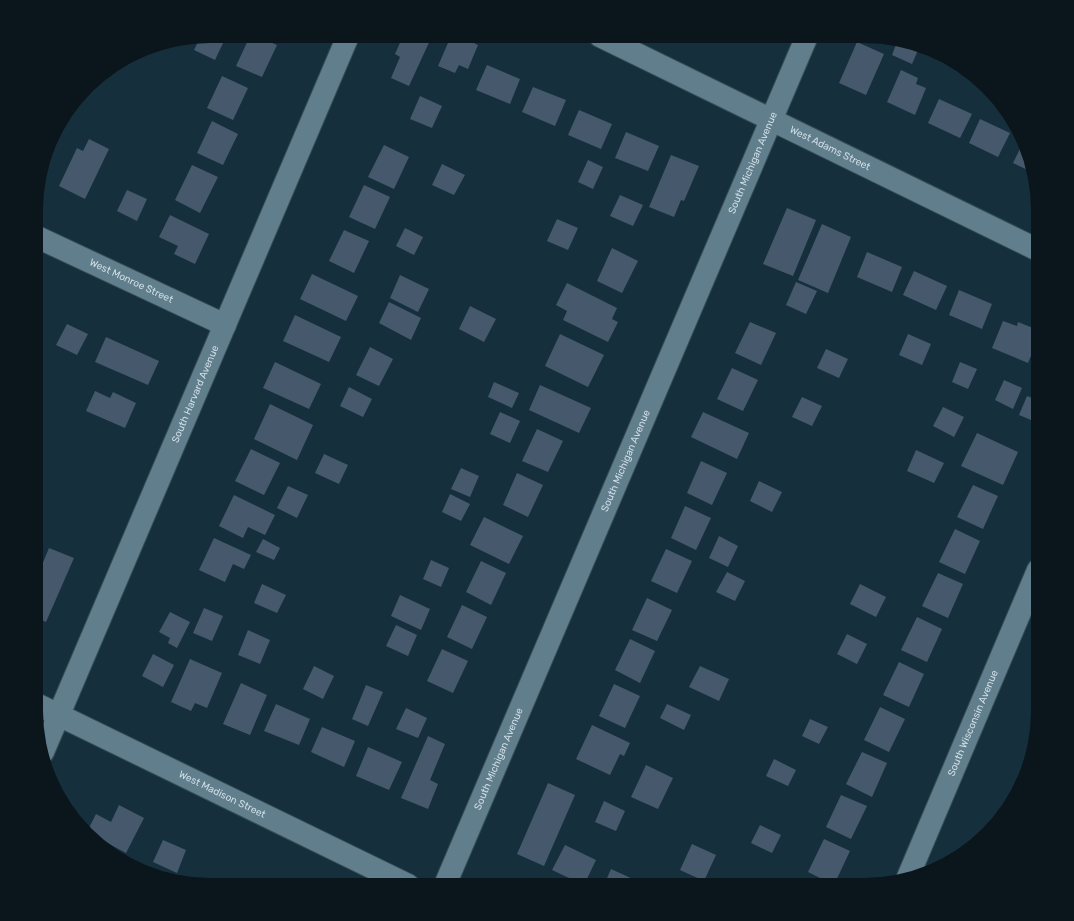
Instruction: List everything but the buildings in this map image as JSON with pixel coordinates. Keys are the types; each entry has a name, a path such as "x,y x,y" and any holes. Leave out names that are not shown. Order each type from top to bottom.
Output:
{"street":[{"name":"South Harvard Avenue","path":"46,745 345,43"},
{"name":"West Adams Street","path":"614,43 1031,247"},
{"name":"South Michigan Avenue","path":"448,878 804,43"},
{"name":"West Monroe Street","path":"43,240 225,325"},
{"name":"South Wisconsin Avenue","path":"911,871 1031,587"},
{"name":"West Madison Street","path":"43,707 394,878"}]}
